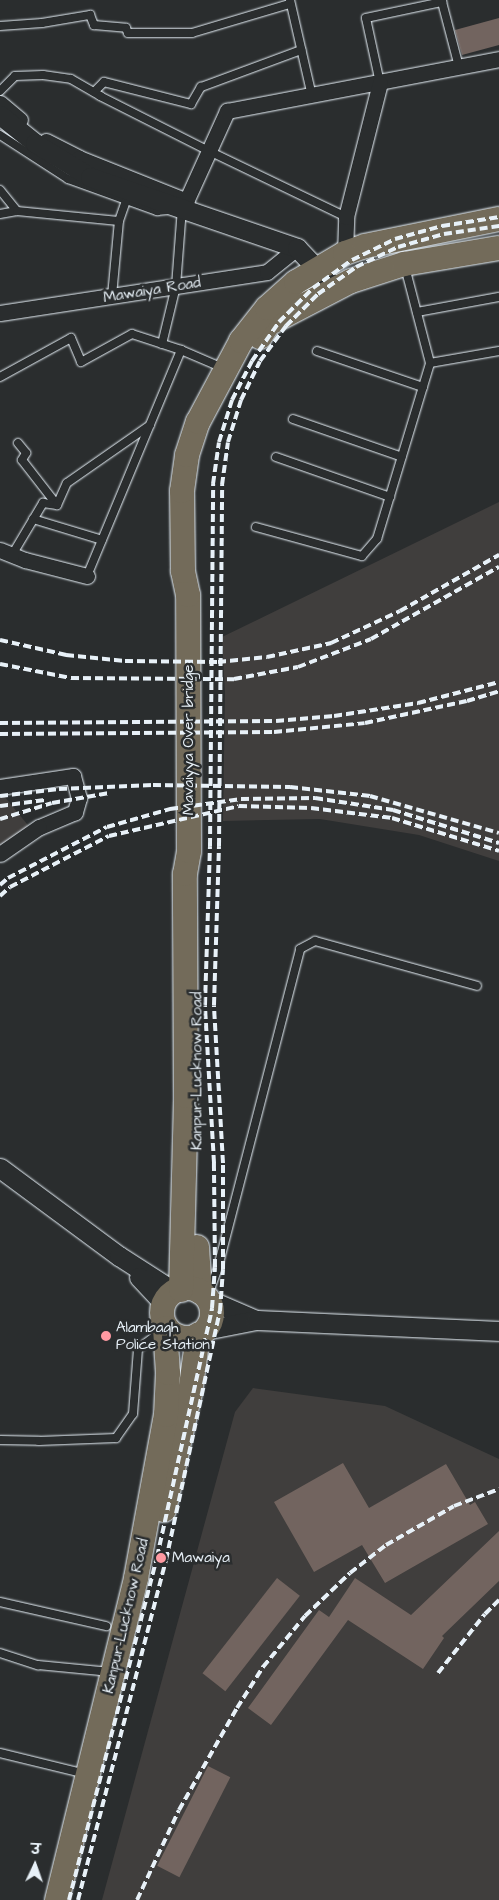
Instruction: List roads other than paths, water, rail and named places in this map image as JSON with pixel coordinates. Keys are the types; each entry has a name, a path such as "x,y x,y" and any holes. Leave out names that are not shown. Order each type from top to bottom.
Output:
{"main road":[{"path":"188,595 183,571 182,491 187,455 198,422 241,341 267,308 296,282 345,253 365,246 499,218"},
{"path":"188,595 195,574 198,462 210,427 237,374 268,324 350,281 404,264 499,248"},
{"name":"Mavaiyya Over bridge","path":"188,595 189,826"},
{"name":"Kanpur-Lucknow Road","path":"57,1900 136,1578 166,1415 168,1373 165,1328 162,1316 185,1295 197,1267 197,876 189,852 189,826"},
{"name":"Kanpur-Lucknow Road","path":"71,1900 174,1469 201,1333 211,1318 212,1311 185,1295"},
{"path":"165,1328 180,1337 201,1333"}],"street":[{"path":"185,205 226,111 499,59"},
{"path":"345,253 346,217 380,83"},
{"path":"0,117 35,144 90,177 185,205 297,248 336,289"},
{"name":"Mawaiya Road","path":"0,313 267,272 297,248"},
{"path":"6,552 87,576"},
{"path":"0,787 72,776 79,798 75,812 39,827 0,854"},
{"path":"0,1168 119,1256 185,1295 256,1320"},
{"path":"201,1333 256,1320 499,1331"}],"lane":[{"path":"0,26 42,23 90,15 94,25 126,28 128,33 192,33 289,2 312,96"},
{"path":"380,83 366,18 442,2 459,67"},
{"path":"94,92 104,82 191,104 201,87 301,50"},
{"path":"0,91 15,76 43,75 71,79 209,152 346,217"},
{"path":"0,117 68,179 157,211 185,205 176,286 162,344"},
{"path":"0,190 17,211"},
{"path":"112,296 119,221 126,201"},
{"path":"0,214 17,211 119,221"},
{"path":"256,527 362,556 378,539 430,363 404,264"},
{"path":"417,312 499,297"},
{"path":"0,377 71,338 81,362 132,334 181,350 226,369"},
{"path":"87,576 181,350"},
{"path":"317,351 423,387"},
{"path":"430,363 499,351"},
{"path":"293,418 402,457"},
{"path":"57,505 67,482 150,425"},
{"path":"18,443 26,453 22,460 57,505"},
{"path":"276,458 390,497"},
{"path":"6,552 33,519 43,503 57,505"},
{"path":"33,519 102,540"},
{"path":"185,1295 218,1267 300,949 315,941 477,986"},
{"path":"0,1440 39,1441 116,1438 133,1414 138,1348 165,1328"},
{"path":"0,1602 106,1626"},
{"path":"0,1654 38,1665 113,1672"},
{"path":"0,1753 88,1775"}],"railway":[{"path":"69,1900 157,1557 212,1308 215,1267 214,1163 205,1005 210,846 213,484 219,442 232,400 252,361 279,322 313,288 352,260 395,239 442,226 499,217"},
{"path":"78,1900 166,1560 220,1311 223,1269 223,1163 214,1005 219,846 222,485 228,442 241,400 260,361 286,326 318,294 356,267 398,247 444,234 499,226"},
{"path":"0,640 66,655 125,661 218,662 267,657 331,643 400,611 499,555"},
{"path":"0,664 71,678 234,679 298,667 371,639 499,567"},
{"path":"0,723 276,721 334,716 418,703 499,682"},
{"path":"0,734 274,732 365,723 467,701 499,691"},
{"path":"0,796 59,789 153,785 290,787 370,796 499,833"},
{"path":"0,819 52,803 109,793"},
{"path":"0,885 8,878 107,827 170,809 241,799 315,798 393,810 499,843"},
{"path":"0,806 45,800"},
{"path":"0,896 10,887 109,836 239,806 311,808 392,818 499,851"},
{"path":"137,1900 179,1810 237,1708 263,1667 305,1616 350,1573 386,1545 454,1506 499,1489"},
{"path":"438,1673 485,1614 499,1600"}],"place":[{"name":"Alambagh Police Station","path":"106,1336"},
{"name":"Mawaiya","path":"161,1558"}]}
